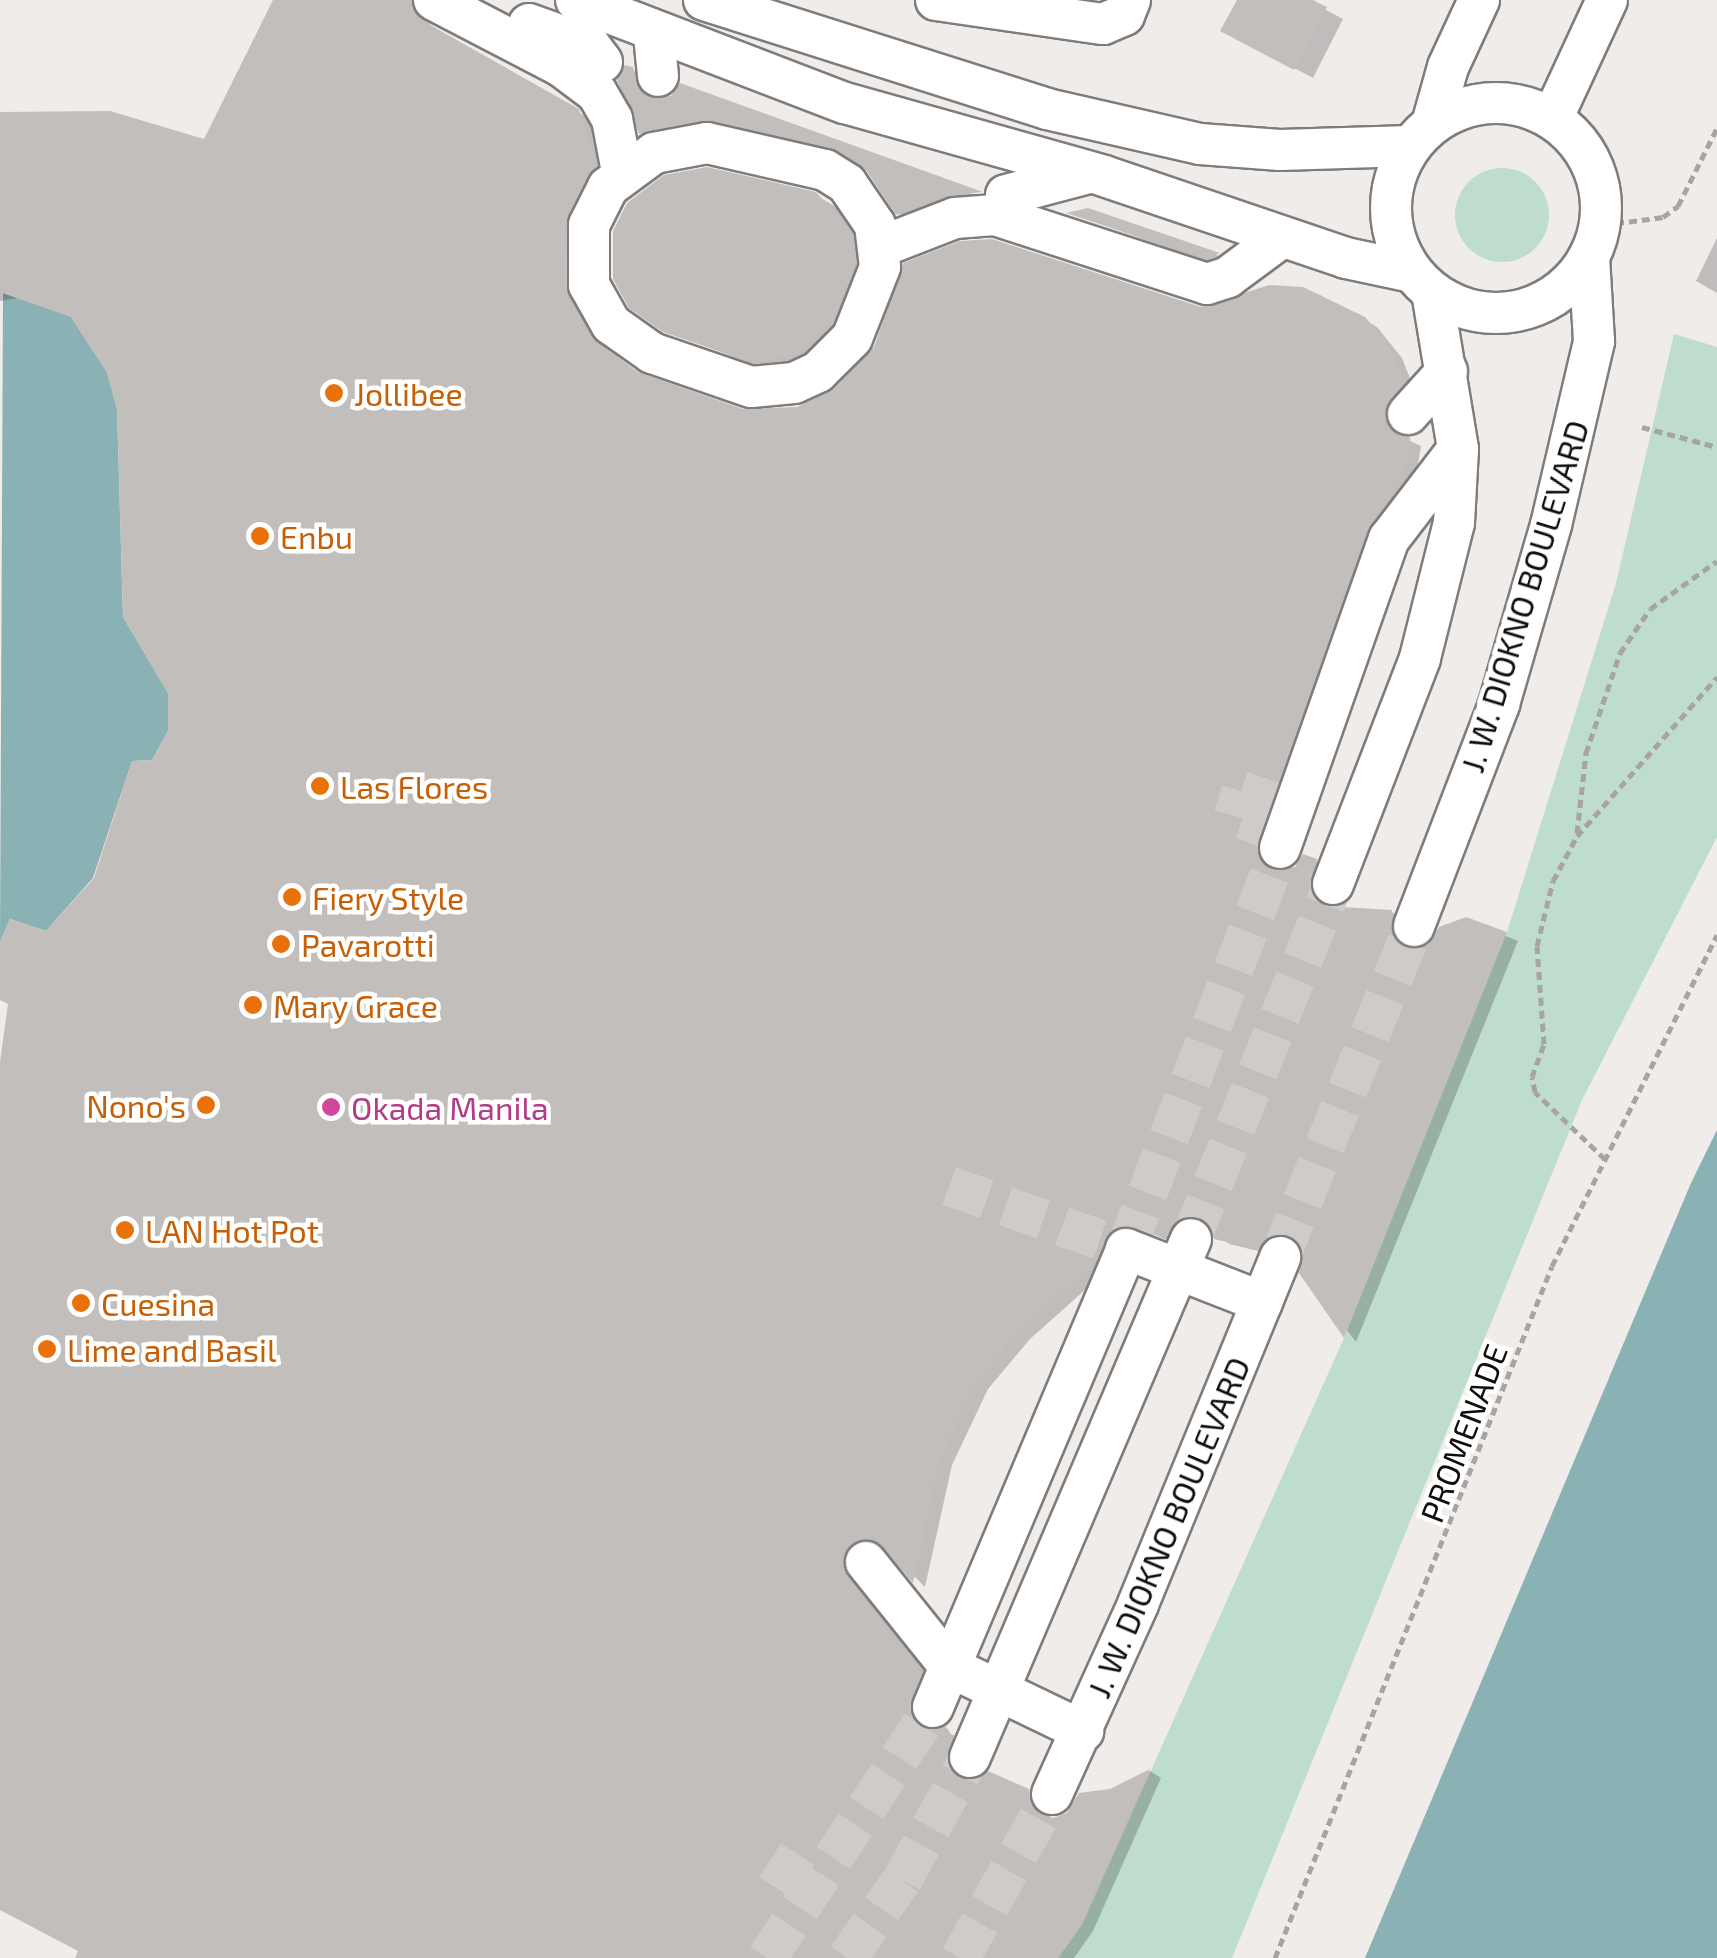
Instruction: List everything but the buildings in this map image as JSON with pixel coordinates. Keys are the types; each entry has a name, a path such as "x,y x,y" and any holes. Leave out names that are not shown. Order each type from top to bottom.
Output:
{"street":[{"path":"434,0 561,66 597,93 612,118 622,172"},
{"path":"480,0 572,44 590,46 602,62"},
{"path":"576,0 654,35 845,103 1090,172 1422,282 1489,313 1528,308 1564,288 1595,241 1592,164 1552,118 1529,108 1478,104 1421,135 1280,150 1200,144 1047,110 704,0"},
{"path":"936,0 1103,24 1124,15 1130,0"},
{"path":"1333,884 1431,619 1454,523 1458,449 1447,371 1422,282 1390,223 1390,196 1421,135 1479,0"},
{"path":"1552,118 1607,0"},
{"path":"654,35 658,76"},
{"path":"679,145 754,150 794,161 847,184 865,205 880,247 871,300 839,355 794,383 751,387 630,341 598,306 585,266 587,235 595,208 622,172 679,145"},
{"path":"1006,195 1090,172"},
{"path":"880,247 955,218 995,215 1206,284 1228,277 1282,237"},
{"name":"J. W. DIOKNO BOULEVARD","path":"1414,926 1499,704 1551,525 1594,341 1595,241"},
{"path":"1408,414 1447,371"},
{"path":"1286,826 1389,539 1458,449"},
{"path":"933,1707 1126,1250 1185,1255 1262,1302"},
{"path":"970,1757 1002,1696 1185,1255"},
{"name":"J. W. DIOKNO BOULEVARD","path":"1052,1794 1083,1731 1280,1258"},
{"path":"866,1562 950,1666 1002,1696 1083,1731"}],"path":[{"path":"1595,241 1663,217 1678,206 1717,128"},
{"path":"1642,426 1717,447"},
{"path":"1576,836 1586,752 1620,652 1650,610 1717,562"},
{"path":"1605,1159 1544,1106 1532,1077 1544,1044 1537,946 1553,881 1576,836 1717,677"},
{"name":"PROMENADE","path":"1275,1958 1552,1266 1717,936"}],"green space":[{"path":"1502,168 1520,171 1535,182 1546,197 1546,233 1535,248 1520,259 1502,262 1484,259 1469,248 1458,233 1455,215 1458,197 1469,182 1484,171"},
{"path":"1674,334 1717,347 1717,837 1582,1100 1232,1958 1058,1958 1082,1925 1344,1338 1507,932 1616,583"}],"water":[{"path":"3,293 71,317 107,372 117,409 123,617 168,693 168,731 152,760 132,761 93,878 46,931 10,919 0,942"},
{"path":"1717,1130 1717,1958 1365,1958 1691,1183"}],"tunnel":[{"path":"1280,833 1234,816 1241,791 1288,807"},
{"path":"949,1186 1126,1249 1280,848"},
{"path":"1191,1239 1333,884"},
{"path":"1280,1257 1414,926"},
{"path":"767,1958 933,1707"},
{"path":"847,1958 902,1880 970,1757"},
{"path":"960,1958 1052,1794"},
{"path":"770,1860 816,1890"}],"place":[{"name":"Jollibee","path":"334,393"},
{"name":"Enbu","path":"260,536"},
{"name":"Las Flores","path":"320,786"},
{"name":"Fiery Style","path":"292,897"},
{"name":"Pavarotti","path":"281,944"},
{"name":"Mary Grace","path":"253,1005"},
{"name":"Nono's","path":"206,1105"},
{"name":"Okada Manila","path":"331,1107"},
{"name":"LAN Hot Pot","path":"125,1230"},
{"name":"Cuesina","path":"81,1303"},
{"name":"Lime and Basil","path":"47,1349"}]}
